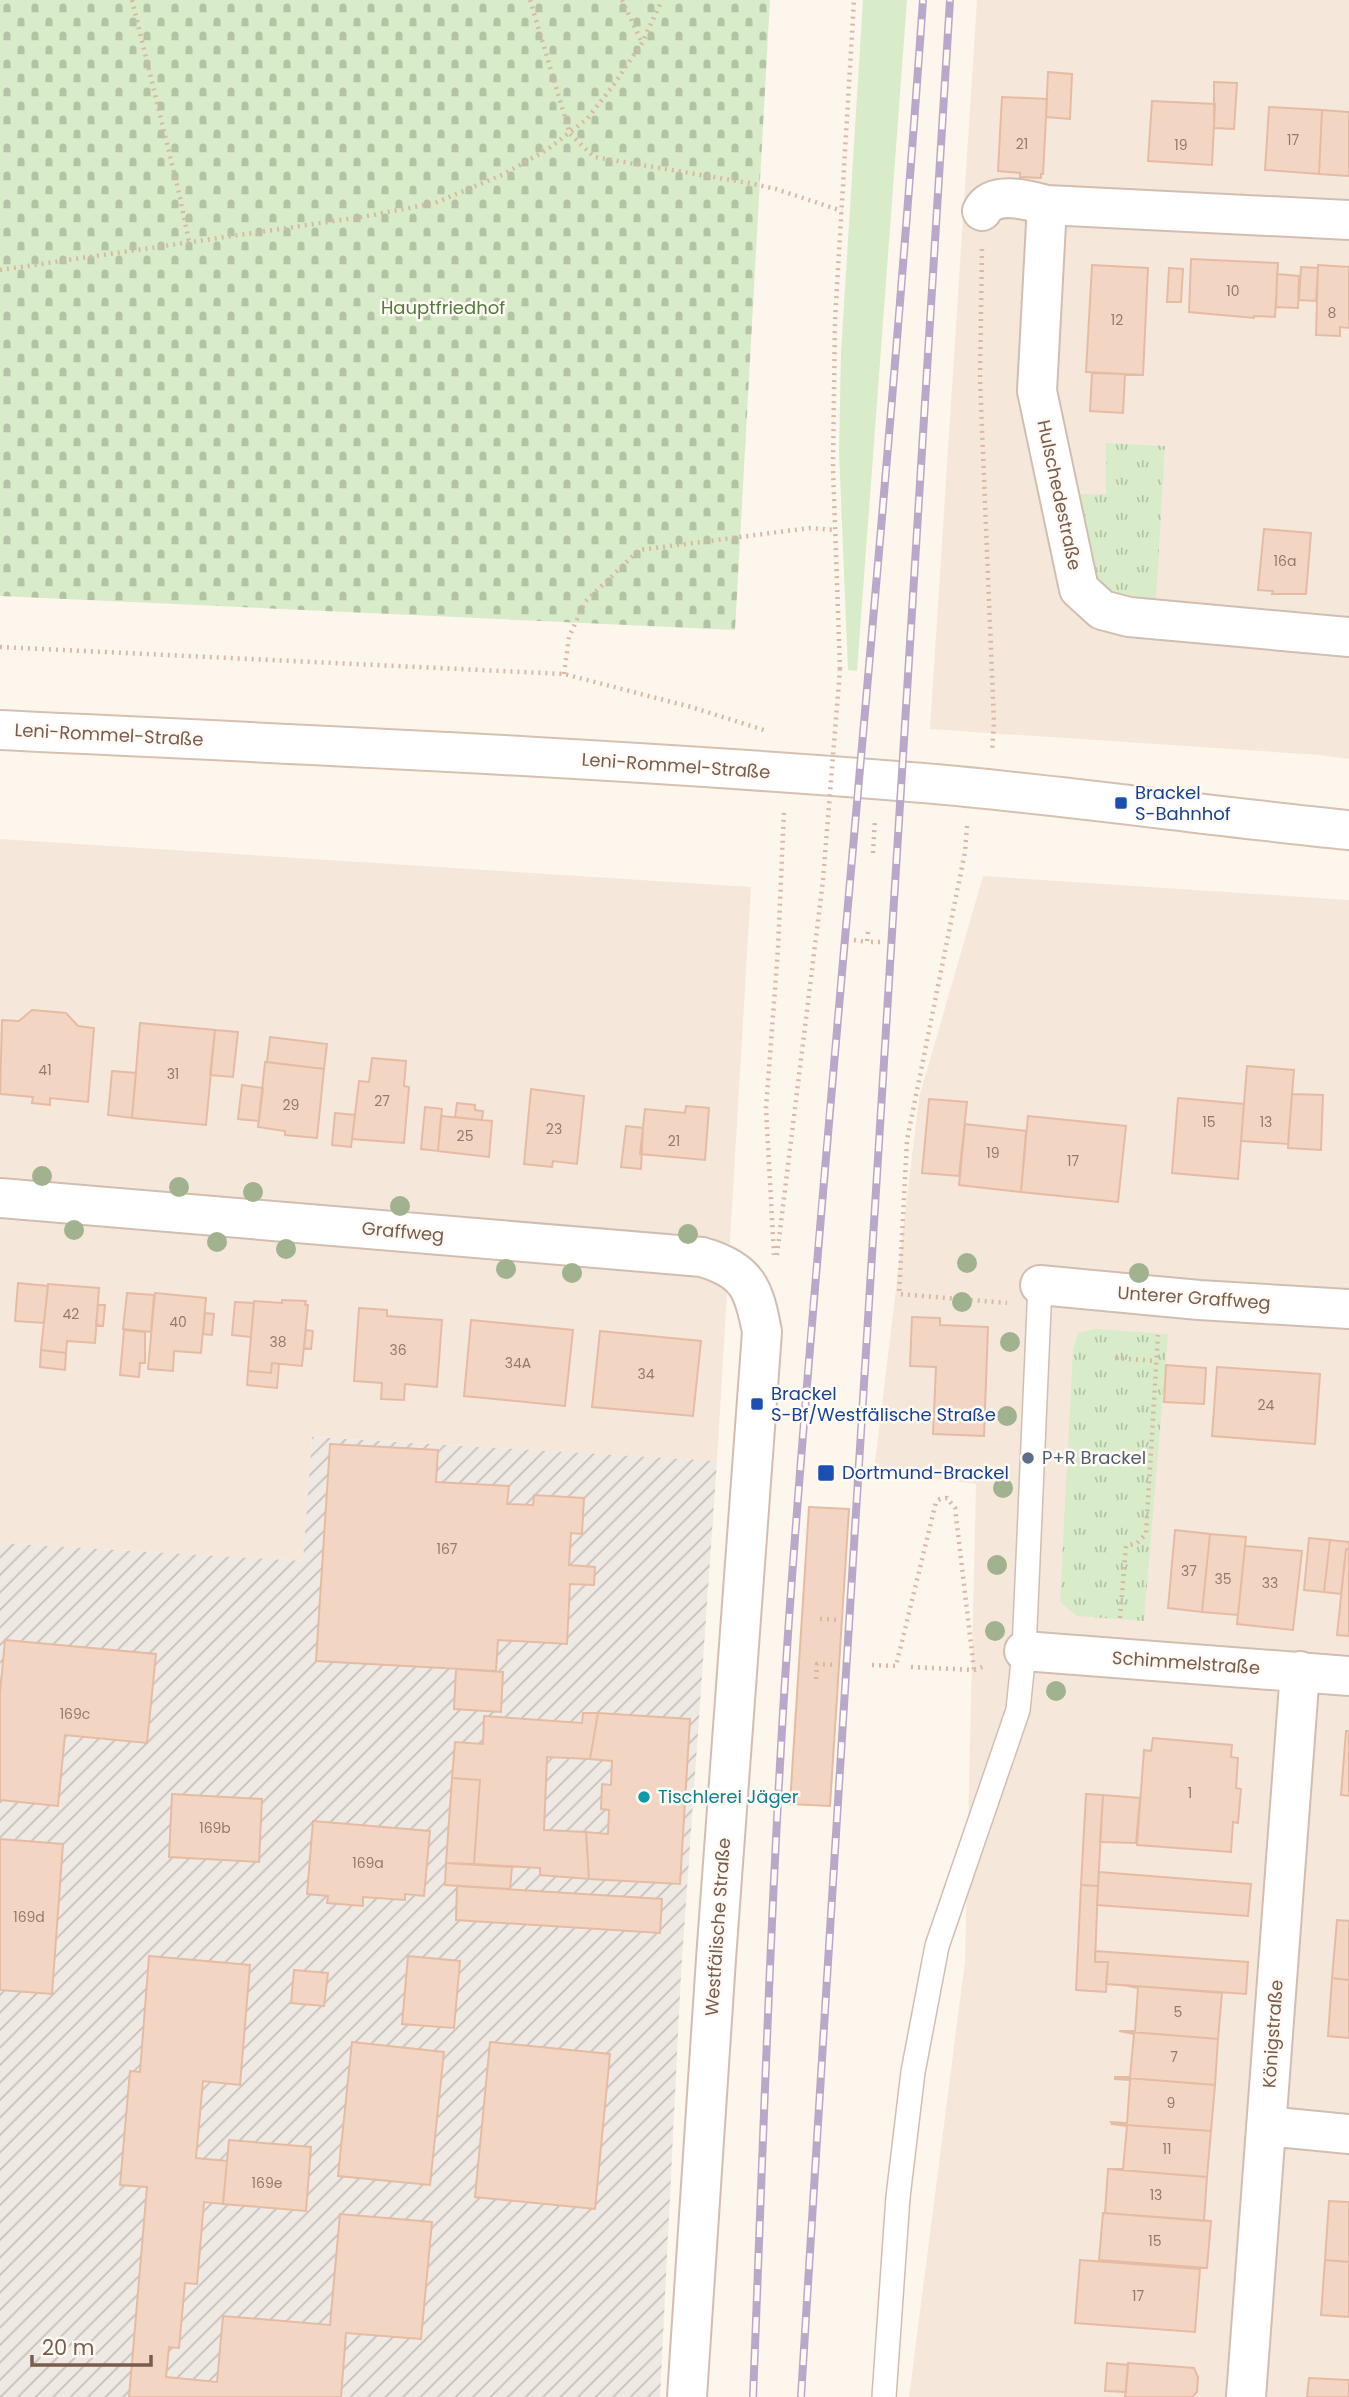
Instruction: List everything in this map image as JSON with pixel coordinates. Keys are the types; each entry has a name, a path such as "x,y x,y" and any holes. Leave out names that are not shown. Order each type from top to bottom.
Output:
{"street":[{"path":"982,211 992,199 1029,200 1047,205 1349,220"},
{"name":"Hulschedestraße","path":"1047,205 1037,391 1079,589 1102,610 1129,617 1349,637"},
{"name":"Leni-Rommel-Straße","path":"0,730 536,756 901,782 1121,803 1349,830"},
{"name":"Graffweg","path":"0,1198 702,1257 724,1264 743,1278 756,1302 762,1332"},
{"name":"Unterer Graffweg","path":"1039,1296 1199,1300 1349,1309"},
{"name":"Westfälische Straße","path":"687,2397 762,1332"},
{"name":"Schimmelstraße","path":"1024,1651 1349,1676"},
{"name":"Königstraße","path":"1246,2397 1300,1671"},
{"path":"1266,2126 1349,2134"}],"lane":[{"path":"884,2397 899,2185 913,2072 937,1947 1018,1710 1024,1651 1039,1296"}],"path":[{"path":"132,0 189,242"},
{"path":"530,0 570,134 594,157 749,183 842,211"},
{"path":"622,0 642,43"},
{"path":"0,270 362,217 435,203 505,174 570,134 587,119 642,43 662,0"},
{"path":"784,807 778,949 766,1109 775,1267 822,880 840,669 833,468 835,320 854,0"},
{"path":"982,211 980,380 994,723 992,759"},
{"path":"564,674 569,637 585,602 639,550 810,528 835,530"},
{"path":"0,647 564,674 691,707 756,726 767,732"},
{"path":"967,821 965,852 907,1140 899,1294 1039,1296"},
{"path":"867,942 868,932"},
{"path":"854,940 882,942"},
{"path":"1119,1627 1126,1546 1138,1543 1146,1534 1158,1334"},
{"path":"1115,1358 1157,1361"},
{"path":"872,1665 896,1666 936,1503 947,1498 955,1508 974,1670 911,1667"},
{"path":"820,1619 839,1620"},
{"path":"816,1679 817,1664 836,1665"}],"shaded area":[{"path":"977,0 1349,0 1349,759 930,729"},
{"path":"0,839 751,887 717,1461 312,1437 304,1561 0,1543"},
{"path":"983,876 1349,900 1349,2397 909,2397 965,1961 976,1484 874,1471 919,1098"},
{"path":"312,1437 717,1461 681,1974 660,2397 0,2397 0,1543 303,1561"}],"green space":[{"name":"Hauptfriedhof","path":"0,0 770,0 735,630 0,596"},
{"path":"863,0 907,0 857,671 848,670 839,452 841,352"},
{"path":"1106,443 1165,446 1156,600 1110,599 1095,587 1076,494 1106,494"},
{"path":"1095,1329 1168,1334 1144,1621 1077,1616 1060,1602 1073,1349 1078,1333"}],"building":[{"path":"1048,72 1072,74 1070,119 1046,117"},
{"path":"1214,82 1237,83 1234,129 1214,128"},
{"path":"1002,97 1047,99 1041,178 1020,177 1020,173 998,171"},
{"path":"1152,101 1215,104 1212,165 1148,161"},
{"path":"1269,107 1322,110 1319,174 1265,170"},
{"path":"1322,110 1349,112 1349,176 1319,174"},
{"path":"1191,259 1278,263 1275,317 1254,318 1189,312"},
{"path":"1092,265 1148,268 1143,375 1086,372"},
{"path":"1318,265 1349,267 1349,328 1340,327 1340,336 1316,335"},
{"path":"1301,267 1318,268 1316,301 1299,300"},
{"path":"1169,268 1183,269 1181,302 1167,302"},
{"path":"1277,274 1299,276 1298,308 1276,307"},
{"path":"1092,373 1125,374 1123,413 1090,411"},
{"path":"1264,529 1311,533 1306,594 1272,594 1273,591 1258,590"},
{"path":"32,1010 66,1013 78,1026 94,1028 88,1102 50,1098 50,1105 32,1103 33,1097 0,1094 2,1020 19,1021"},
{"path":"140,1023 215,1030 206,1125 132,1118"},
{"path":"215,1030 238,1032 233,1077 210,1075"},
{"path":"270,1037 327,1044 324,1069 267,1062"},
{"path":"372,1058 406,1061 404,1086 409,1087 404,1143 352,1139 359,1081 369,1082"},
{"path":"265,1062 324,1069 317,1138 285,1135 285,1131 258,1127"},
{"path":"1247,1066 1294,1070 1288,1144 1241,1141"},
{"path":"112,1071 136,1073 132,1118 108,1115"},
{"path":"242,1085 263,1088 259,1121 238,1119"},
{"path":"531,1089 584,1096 577,1164 553,1161 552,1167 524,1164"},
{"path":"1292,1094 1323,1095 1321,1150 1288,1148"},
{"path":"1178,1098 1244,1104 1238,1179 1172,1173"},
{"path":"929,1099 967,1102 959,1176 922,1173"},
{"path":"457,1103 475,1105 475,1110 483,1111 482,1120 455,1117"},
{"path":"686,1106 709,1108 705,1160 640,1154 645,1109 685,1113"},
{"path":"425,1107 442,1109 438,1151 421,1149"},
{"path":"335,1113 355,1115 351,1147 332,1145"},
{"path":"441,1116 492,1121 489,1157 438,1151"},
{"path":"1028,1116 1126,1126 1118,1202 1021,1192"},
{"path":"965,1124 1026,1131 1021,1192 959,1185"},
{"path":"626,1126 643,1128 641,1169 621,1167"},
{"path":"18,1283 48,1286 44,1323 15,1321"},
{"path":"48,1284 99,1288 95,1343 67,1341 66,1353 41,1350"},
{"path":"127,1293 154,1295 151,1332 123,1329"},
{"path":"155,1293 206,1298 201,1353 174,1351 173,1371 148,1369"},
{"path":"282,1300 306,1301 305,1305 308,1305 302,1366 272,1363 271,1373 248,1371 254,1301 282,1303"},
{"path":"235,1302 254,1303 251,1337 232,1335"},
{"path":"98,1305 105,1305 103,1326 96,1325"},
{"path":"359,1308 387,1310 387,1316 442,1320 437,1387 405,1384 404,1400 381,1399 382,1383 354,1381"},
{"path":"205,1313 214,1314 212,1335 203,1334"},
{"path":"912,1317 940,1318 940,1325 988,1327 984,1436 933,1434 936,1367 910,1366"},
{"path":"471,1320 573,1330 565,1406 464,1396"},
{"path":"124,1330 145,1332 145,1363 140,1363 139,1377 120,1375"},
{"path":"306,1330 313,1331 311,1349 304,1348"},
{"path":"600,1331 701,1341 693,1416 592,1407"},
{"path":"41,1350 66,1353 65,1370 40,1367"},
{"path":"272,1363 279,1364 277,1388 247,1385 248,1371 271,1373"},
{"path":"1166,1365 1206,1368 1204,1404 1164,1402"},
{"path":"1217,1367 1320,1374 1315,1444 1212,1436"},
{"path":"330,1444 438,1450 436,1482 509,1486 507,1504 533,1505 534,1495 584,1498 582,1534 571,1533 569,1565 595,1567 594,1585 570,1584 567,1644 498,1640 496,1671 316,1661"},
{"path":"809,1507 849,1509 830,1806 790,1804"},
{"path":"1175,1530 1210,1534 1202,1612 1168,1608"},
{"path":"1210,1534 1246,1537 1238,1615 1202,1612"},
{"path":"1309,1538 1330,1540 1324,1592 1304,1590"},
{"path":"1330,1540 1349,1542 1341,1594 1324,1592"},
{"path":"1245,1546 1302,1551 1293,1630 1237,1624"},
{"path":"1346,1549 1349,1550 1349,1636 1337,1635"},
{"path":"5,1640 156,1654 147,1743 65,1735 58,1806 0,1800 0,1693"},
{"path":"456,1669 503,1672 501,1712 454,1709"},
{"path":"583,1713 598,1713 590,1759 547,1757 544,1830 586,1832 589,1879 540,1875 540,1868 474,1864 480,1780 452,1778 455,1742 483,1744 484,1716 582,1723"},
{"name":"Tischlerei Jäger","path":"598,1713 690,1719 680,1884 589,1879 586,1832 608,1834 609,1810 601,1809 602,1784 611,1785 612,1761 590,1759"},
{"path":"1346,1731 1349,1731 1349,1796 1341,1795"},
{"path":"1153,1738 1232,1745 1231,1757 1238,1758 1236,1788 1241,1789 1238,1823 1233,1822 1231,1852 1137,1845 1144,1750 1151,1751"},
{"path":"452,1778 480,1780 474,1864 446,1863"},
{"path":"172,1794 262,1799 259,1862 169,1857"},
{"path":"1086,1794 1103,1795 1098,1886 1081,1885"},
{"path":"1103,1795 1140,1798 1136,1843 1100,1842"},
{"path":"313,1821 430,1831 424,1896 405,1894 405,1900 363,1897 363,1906 327,1903 328,1896 307,1894"},
{"path":"0,1839 63,1844 52,1994 0,1990"},
{"path":"446,1863 512,1867 510,1889 445,1885"},
{"path":"1099,1872 1251,1884 1248,1916 1097,1905"},
{"path":"1081,1885 1098,1886 1095,1962 1108,1962 1106,1992 1076,1990"},
{"path":"457,1886 662,1899 660,1933 456,1920"},
{"path":"1337,1920 1349,1921 1349,1980 1332,1978"},
{"path":"1095,1951 1248,1962 1246,1994 1106,1984 1108,1962 1095,1962"},
{"path":"149,1956 250,1965 240,2085 203,2081 196,2158 227,2161 223,2204 204,2202 197,2284 185,2283 179,2348 169,2347 166,2377 217,2382 223,2316 330,2325 340,2214 432,2222 421,2339 346,2333 341,2397 129,2397 147,2187 120,2185 130,2071 140,2072"},
{"path":"408,1956 460,1961 454,2028 402,2024"},
{"path":"294,1970 328,1973 324,2006 291,2003"},
{"path":"1332,1978 1349,1980 1349,2038 1328,2036"},
{"path":"1123,1985 1222,1993 1218,2039 1119,2031 1135,2031 1138,1988"},
{"path":"1119,2031 1218,2039 1215,2085 1115,2077 1130,2077 1134,2034"},
{"path":"352,2042 444,2052 430,2185 338,2176"},
{"path":"490,2042 610,2054 595,2209 475,2197"},
{"path":"1115,2077 1215,2085 1211,2131 1112,2124 1111,2122 1127,2123 1130,2080"},
{"path":"1112,2124 1211,2131 1207,2177 1108,2169 1123,2169 1127,2126"},
{"path":"229,2140 311,2147 306,2211 223,2204"},
{"path":"1108,2169 1207,2177 1204,2221 1105,2213"},
{"path":"1329,2201 1349,2202 1349,2262 1325,2260"},
{"path":"1103,2213 1211,2221 1207,2268 1099,2260"},
{"path":"1080,2260 1200,2269 1195,2332 1075,2323"},
{"path":"1325,2260 1349,2262 1349,2317 1321,2315"},
{"path":"1107,2363 1128,2365 1126,2392 1105,2391"},
{"path":"1128,2363 1194,2368 1198,2377 1197,2392 1192,2397 1125,2397"},
{"path":"1309,2378 1349,2380 1349,2397 1307,2397"}],"railway":[{"path":"753,2397 774,1884 792,1577 923,0"},
{"path":"801,2397 950,0"}],"place":[{"name":"Brackel S-Bahnhof","path":"1121,803"},
{"name":"Brackel S-Bf/Westfälische Straße","path":"757,1404"},
{"name":"P+R Brackel","path":"1028,1458"},
{"name":"Dortmund-Brackel","path":"826,1473"},
{"name":"Tischlerei Jäger","path":"644,1797"}]}
